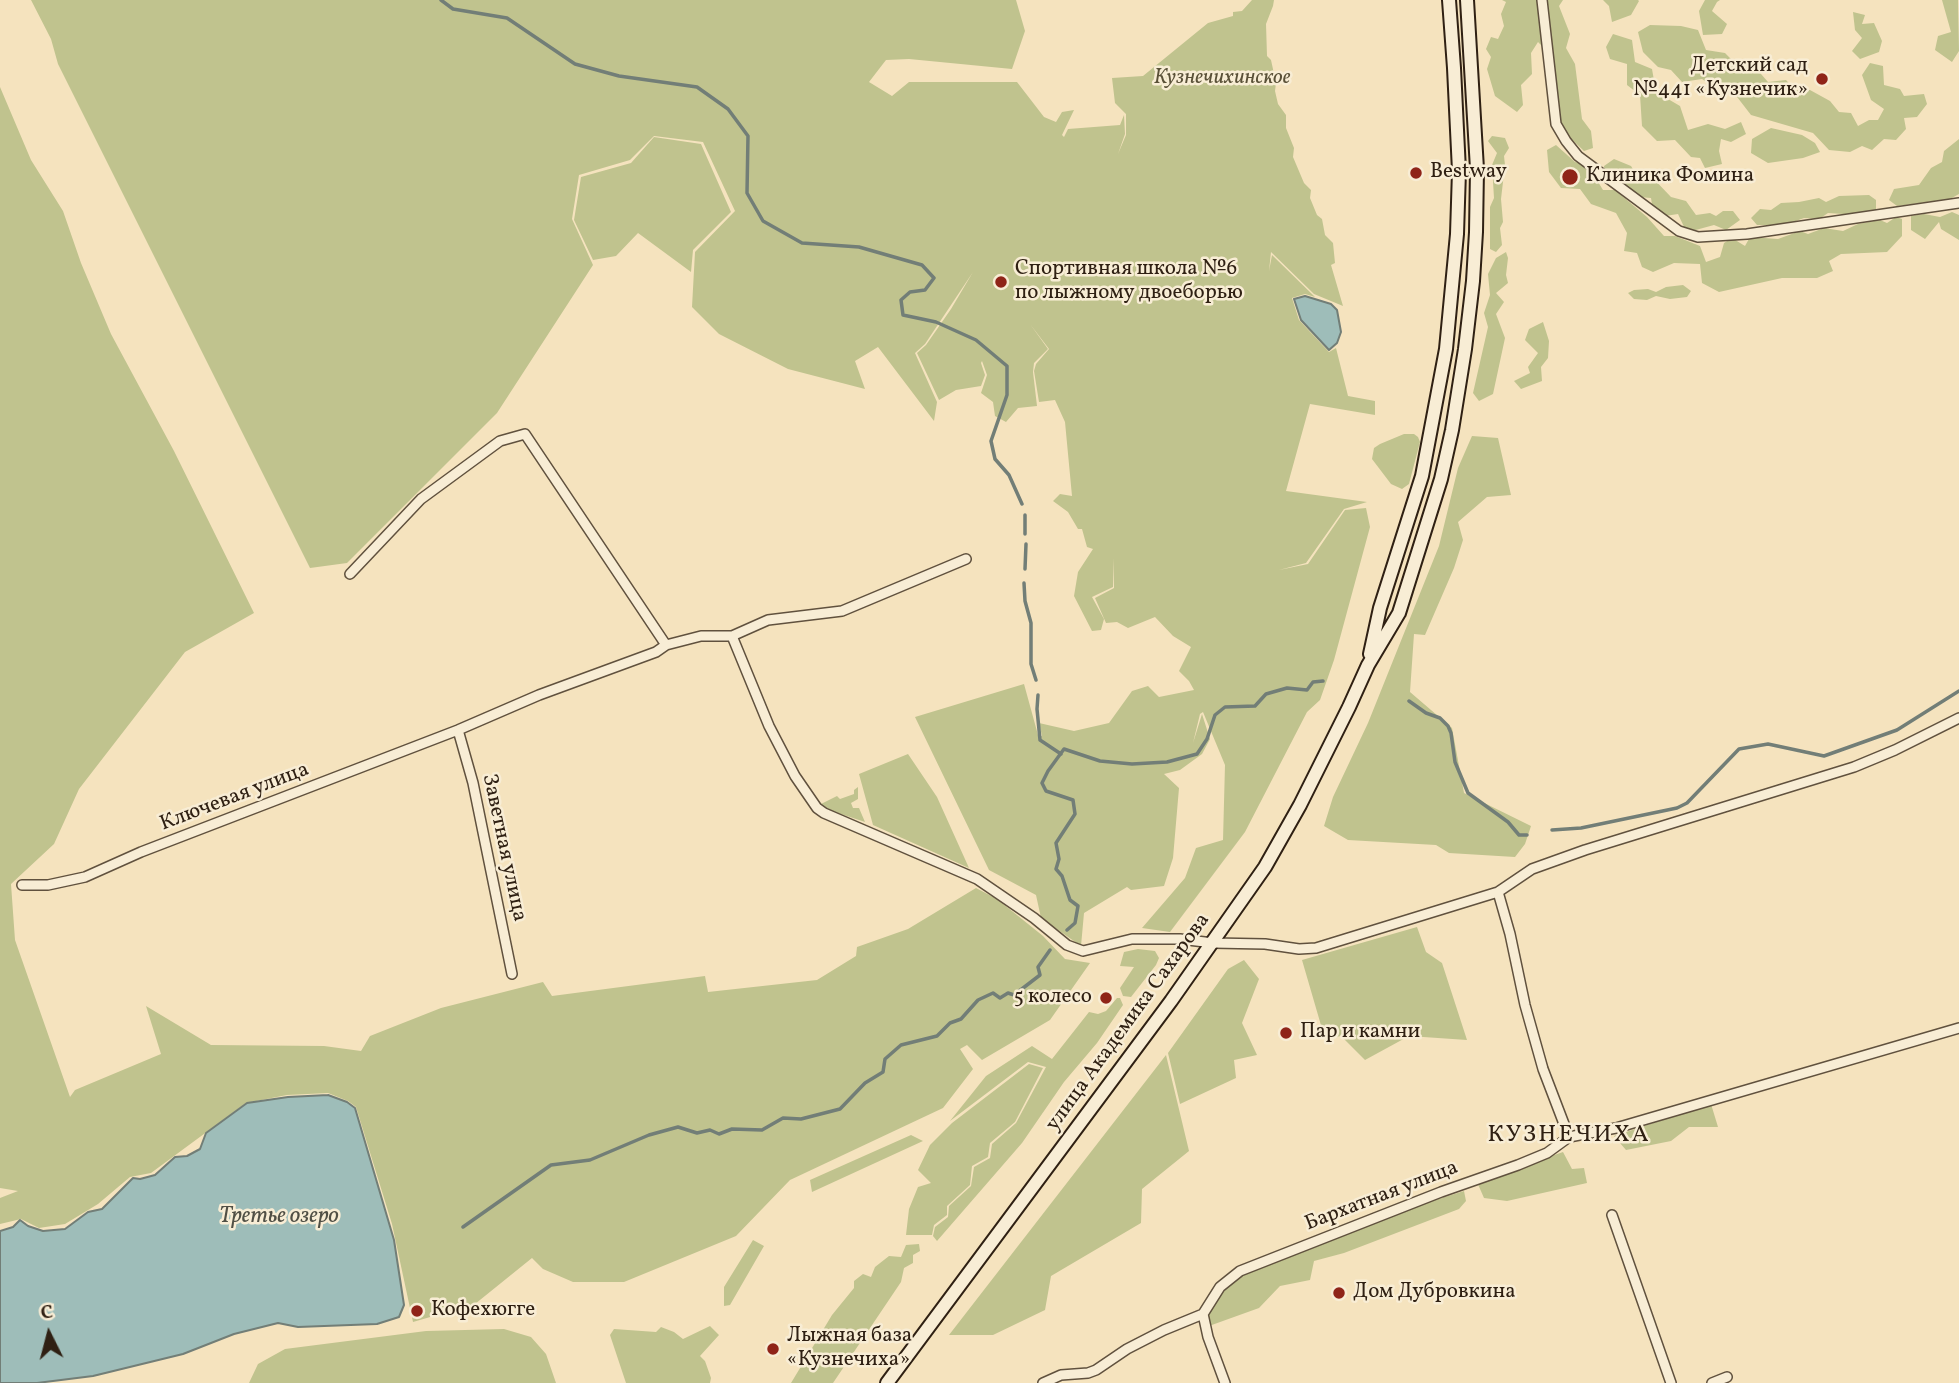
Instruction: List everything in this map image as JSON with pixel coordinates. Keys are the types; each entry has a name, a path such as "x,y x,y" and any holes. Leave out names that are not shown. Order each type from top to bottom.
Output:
{"main road":[{"name":"улица Академика Сахарова","path":"1368,665 1380,608 1422,475 1446,349 1457,234 1459,171 1449,0"},
{"name":"улица Академика Сахарова","path":"887,1383 1213,943 1265,867 1294,816 1368,665 1399,613 1441,479 1452,430 1474,269 1477,169 1467,0"}],"street":[{"path":"1542,0 1556,124 1566,141 1578,156 1679,231 1699,237 1747,234 1959,203"},
{"path":"350,574 422,499 500,441 525,434 666,645"},
{"path":"966,559 842,611 768,620 732,636 769,726 795,776 817,808 977,879 1067,945 1083,951 1132,939 1180,939 1265,944 1299,949 1317,948 1497,892 1541,865 1585,850 1854,767 1959,718"},
{"name":"Ключевая улица","path":"23,884 48,886 85,877 141,852 458,730 539,695 656,652 666,645 701,636 732,636"},
{"name":"Заветная улица","path":"458,730 473,783 512,974"},
{"path":"1497,892 1543,1069 1569,1137"},
{"name":"Бархатная улица","path":"1203,1314 1220,1287 1240,1271 1441,1192 1518,1166 1547,1153 1569,1137 1616,1128 1959,1028"},
{"path":"1612,1215 1671,1383"},
{"path":"1043,1383 1061,1375 1096,1370 1127,1349 1203,1314 1208,1337 1225,1383"},
{"path":"1712,1383 1727,1377"}],"green space":[{"name":"Кузнечихинское","path":"31,0 1016,0 1025,31 1012,69 909,59 886,60 869,82 892,96 909,82 1017,82 1044,117 1056,122 1062,112 1074,110 1062,135 1064,137 1068,129 1120,125 1124,115 1125,134 1118,154 1126,135 1126,114 1115,103 1112,78 1143,76 1208,23 1233,16 1233,12 1242,11 1252,0 1274,0 1266,24 1267,56 1271,60 1278,104 1286,115 1286,128 1294,148 1293,157 1304,183 1311,190 1310,198 1317,215 1322,219 1325,235 1333,243 1335,263 1331,265 1343,306 1314,294 1271,252 1269,271 1272,255 1315,297 1305,294 1292,298 1299,320 1329,352 1336,348 1348,396 1375,401 1375,415 1310,404 1286,491 1367,502 1344,509 1306,563 1279,570 1308,564 1345,510 1366,508 1370,527 1334,660 1320,700 1307,712 1245,832 1170,932 1142,928 1185,878 1196,848 1223,840 1225,765 1203,712 1200,714 1193,743 1202,714 1210,739 1202,754 1180,770 1164,774 1179,788 1173,858 1164,886 1131,890 1127,887 1084,913 1081,946 1041,918 1036,895 989,870 915,717 1024,684 1038,735 1042,736 1039,723 1074,731 1109,723 1132,691 1148,686 1159,697 1194,690 1179,671 1191,647 1173,636 1155,617 1128,628 1117,622 1106,623 1095,598 1114,588 1114,558 1113,587 1092,597 1104,619 1101,630 1092,631 1074,596 1078,572 1093,549 1087,547 1082,529 1078,529 1068,512 1053,501 1060,494 1072,496 1065,422 1055,400 1039,402 1034,371 1036,364 1049,349 1030,324 1048,349 1034,363 1033,372 1037,406 1018,408 1006,422 995,416 993,402 981,393 987,375 982,361 985,375 981,386 956,390 939,400 917,353 926,345 951,309 973,272 925,344 915,353 937,402 934,421 878,347 855,361 865,389 788,369 719,334 692,307 695,252 735,211 703,142 654,136 630,160 579,175 572,219 593,265 497,413 347,563 310,568 58,64 51,39"},
{"path":"1502,0 1563,0 1559,6 1570,34 1566,48 1575,64 1582,119 1591,131 1593,148 1584,151 1561,129 1551,55 1538,42 1531,53 1532,74 1521,85 1523,105 1517,112 1495,96 1487,69 1491,57 1486,49 1491,37 1498,39 1504,26 1501,14 1506,2"},
{"path":"1603,0 1639,1 1631,15 1612,22 1609,6"},
{"path":"1705,0 1720,0 1712,11 1727,24 1722,34 1703,35 1699,11"},
{"path":"1942,0 1958,0 1959,51 1952,62 1935,50 1938,36 1951,32"},
{"path":"1853,12 1865,15 1862,24 1874,23 1882,41 1879,52 1860,59 1852,51 1862,38 1855,30"},
{"path":"1650,25 1681,26 1698,30 1706,50 1725,53 1740,68 1754,66 1768,82 1786,80 1795,90 1810,90 1830,101 1839,112 1851,113 1858,126 1869,120 1878,120 1884,109 1871,100 1862,75 1870,63 1883,66 1884,85 1900,89 1904,96 1924,94 1927,104 1917,117 1904,118 1906,129 1896,140 1884,139 1872,150 1862,146 1850,152 1829,150 1813,133 1751,115 1734,93 1716,89 1702,79 1682,82 1671,70 1658,67 1643,52 1638,32"},
{"path":"1613,34 1632,40 1635,62 1652,69 1656,92 1680,106 1688,130 1708,124 1725,129 1741,122 1746,134 1731,142 1721,139 1719,151 1722,164 1705,168 1700,158 1691,157 1675,140 1657,141 1642,126 1640,95 1627,85 1627,64 1610,59 1606,47"},
{"path":"0,87 31,160 63,211 81,263 111,334 174,451 254,613 185,652 79,789 54,844 11,884 15,940 70,1097 75,1090 161,1054 146,1006 211,1045 324,1046 361,1051 370,1036 441,1008 543,982 552,996 705,976 708,992 817,980 856,956 857,947 908,929 976,888 997,899 1043,936 1065,959 1090,963 1050,1020 982,1060 967,1045 960,1049 973,1069 943,1108 790,1180 736,1236 624,1282 573,1282 543,1269 532,1258 475,1304 413,1322 392,1224 356,1107 328,1093 287,1095 246,1103 151,1173 130,1177 98,1204 65,1224 39,1228 21,1219 0,1224 0,1198 18,1191 0,1188"},
{"path":"1771,128 1802,135 1815,143 1820,152 1803,158 1768,163 1751,153 1752,139"},
{"path":"1492,136 1505,138 1509,148 1504,156 1501,199 1503,222 1500,228 1502,245 1496,252 1490,249 1490,207 1494,198 1492,165 1497,153 1488,141"},
{"path":"654,137 701,144 731,212 693,250 691,272 638,233 616,256 593,260 574,220 581,177 631,163"},
{"path":"1959,139 1959,194 1950,199 1897,206 1889,200 1894,189 1919,185 1931,168 1942,162 1944,151"},
{"path":"1556,145 1575,162 1587,164 1603,190 1615,190 1647,217 1664,236 1675,236 1700,246 1706,262 1720,257 1724,243 1732,238 1745,246 1750,237 1778,239 1800,231 1808,234 1824,228 1843,231 1858,224 1880,220 1887,223 1896,217 1902,219 1902,236 1887,252 1841,254 1829,261 1833,271 1817,278 1782,278 1719,292 1702,283 1700,264 1674,263 1653,272 1642,267 1637,253 1624,251 1627,233 1616,213 1591,204 1580,189 1561,188 1549,172 1547,150"},
{"path":"1614,159 1631,166 1637,176 1650,175 1671,197 1686,201 1696,215 1710,213 1716,216 1723,211 1733,211 1740,220 1726,230 1714,225 1692,231 1685,229 1678,214 1665,216 1653,211 1651,198 1628,196 1605,180 1604,166"},
{"path":"1869,195 1876,200 1876,210 1858,215 1828,213 1819,219 1804,218 1785,225 1757,225 1751,218 1760,209 1771,210 1781,203 1819,198 1826,202 1839,196"},
{"path":"1952,212 1959,215 1959,240 1941,229 1939,222 1925,239 1911,230 1911,216 1924,214 1940,217"},
{"path":"1506,252 1508,283 1496,293 1504,302 1496,314 1505,338 1493,394 1479,401 1473,393 1488,327 1484,313 1490,295 1488,274 1496,258"},
{"path":"1683,285 1691,291 1687,297 1670,299 1656,296 1647,300 1634,299 1628,293 1648,289 1656,292 1666,287"},
{"path":"1543,322 1549,341 1548,358 1541,367 1542,381 1521,389 1514,381 1530,373 1528,367 1538,353 1525,340 1529,329"},
{"path":"1404,434 1414,434 1420,442 1409,484 1402,489 1391,484 1372,459 1374,448"},
{"path":"1472,436 1498,438 1511,495 1487,497 1458,522 1463,540 1454,568 1425,635 1414,634 1410,692 1452,728 1464,793 1531,826 1525,844 1515,857 1449,853 1436,845 1348,840 1324,826 1333,797 1368,723 1439,546 1458,468"},
{"path":"908,754 937,797 969,868 873,825 859,774"},
{"path":"858,787 858,799 851,803 853,808 859,808 865,822 832,811 821,804 837,796 840,799 854,794"},
{"path":"1417,927 1426,952 1442,963 1467,1040 1409,1036 1365,1060 1341,1036 1325,1039 1302,960"},
{"path":"1138,949 1155,951 1159,958 1131,997 1123,996 1120,988 1134,967 1120,966 1124,952"},
{"path":"1244,960 1259,979 1242,1023 1257,1055 1234,1060 1236,1078 1180,1104 1168,1053 1228,969"},
{"path":"1120,998 1123,1005 1097,1043 1064,1082 1022,1143 937,1241 933,1236 935,1227 948,1217 949,1206 971,1186 974,1167 990,1158 992,1144 1016,1123 1046,1067 1028,1062 950,1121 986,1076 1032,1046 1052,1059 1089,1012 1098,1014 1106,1011"},
{"path":"1166,1055 1189,1151 1142,1189 1141,1223 1051,1276 1045,1310 993,1335 949,1335"},
{"path":"1029,1064 1043,1068 1015,1122 990,1143 988,1157 972,1166 970,1185 947,1206 947,1215 934,1225 932,1235 906,1235 909,1209 918,1187 931,1183 918,1170 930,1145 952,1123"},
{"path":"1711,1104 1718,1127 1689,1127 1671,1141 1626,1150 1614,1136"},
{"path":"911,1135 923,1141 812,1192 810,1180"},
{"path":"1563,1152 1572,1169 1584,1168 1587,1183 1507,1201 1484,1198 1477,1182"},
{"path":"1464,1191 1466,1201 1459,1209 1344,1253 1314,1261 1310,1280 1280,1286 1259,1308 1209,1326 1207,1312 1227,1285 1245,1272 1394,1213"},
{"path":"753,1240 764,1246 730,1305 724,1306 724,1287"},
{"path":"919,1244 920,1251 913,1255 913,1263 904,1268 901,1282 833,1383 791,1383 832,1315 854,1288 854,1281 863,1274 871,1277 875,1267 889,1256 901,1257 906,1245"},
{"path":"710,1326 719,1335 700,1356 705,1361 710,1383 626,1383 610,1335 614,1329 656,1332 661,1327 683,1339"},
{"path":"504,1329 531,1337 546,1354 556,1383 249,1383 258,1364 285,1349 426,1331"}],"water":[{"path":"1305,296 1331,304 1337,310 1341,332 1337,343 1329,350 1301,320 1294,299"},
{"name":"Третье озеро","path":"328,1095 355,1108 394,1240 404,1305 399,1317 377,1324 298,1327 278,1323 234,1334 183,1354 93,1376 37,1383 0,1383 0,1231 13,1227 20,1220 43,1231 65,1229 88,1212 102,1209 133,1178 155,1175 175,1157 187,1156 200,1149 206,1133 247,1103"}],"waterway":[{"path":"441,0 453,9 507,18 575,64 619,76 697,87 728,109 748,136 747,193 763,221 802,243 859,247 922,265 934,278 925,290 910,292 901,300 903,315 936,322 976,340 1007,366 1007,395 991,441 995,459 1009,475 1022,504"},
{"path":"1025,515 1025,534"},
{"path":"1025,569 1026,544"},
{"path":"1024,583 1025,601 1031,623 1031,664 1036,680"},
{"path":"1067,930 1075,923 1078,906 1070,900 1062,876 1056,869 1059,859 1056,843 1075,814 1073,800 1046,791 1042,783 1064,749 1100,761 1132,764 1167,762 1197,754 1207,739 1215,715 1225,707 1255,706 1266,694 1287,688 1307,690 1313,682 1323,681"},
{"path":"1552,830 1581,828 1677,808 1687,803 1739,749 1768,744 1824,756 1897,730 1959,691"},
{"path":"1038,695 1040,740 1061,754"},
{"path":"1409,701 1426,713 1440,718 1448,726 1455,762 1468,793 1508,822 1519,835 1527,835"},
{"path":"463,1227 551,1165 590,1160 649,1135 678,1127 697,1133 710,1130 719,1134 732,1129 762,1130 783,1118 801,1119 840,1109 865,1083 883,1072 885,1059 901,1045 937,1036 950,1023 961,1019 978,1000 993,993 1000,998 1008,993 1014,995 1040,975 1038,967 1050,950"}],"place":[{"name":"Детский сад №441 «Кузнечик»","path":"1822,79"},
{"name":"Bestway","path":"1416,173"},
{"name":"Клиника Фомина","path":"1570,177"},
{"name":"Спортивная школа №6 по лыжному двоеборью","path":"1001,282"},
{"name":"5 колесо","path":"1106,998"},
{"name":"Пар и камни","path":"1286,1033"},
{"name":"Дом Дубровкина","path":"1339,1293"},
{"name":"Кофехюгге","path":"417,1311"},
{"name":"Лыжная база «Кузнечиха»","path":"773,1349"}],"district":[{"name":"КУЗНЕЧИХА","path":"1569,1137"}]}
